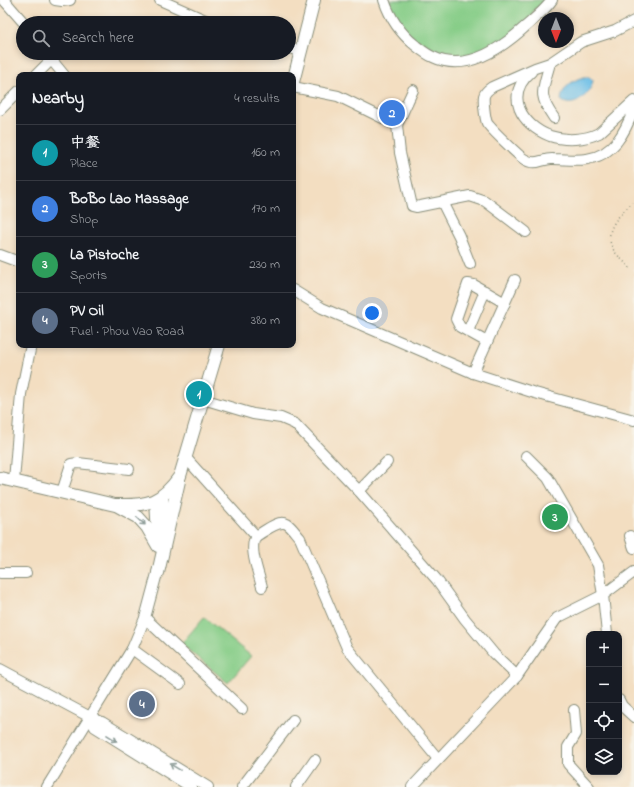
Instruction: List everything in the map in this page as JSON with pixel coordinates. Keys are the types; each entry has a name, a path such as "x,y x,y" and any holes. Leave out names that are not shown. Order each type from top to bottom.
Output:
{"main road":[{"path":"296,47 314,0"},
{"path":"294,60 294,72"},
{"path":"158,573 180,476 218,348"},
{"path":"115,505 134,505 159,499 173,487 180,476"},
{"path":"0,478 115,505 138,517 148,526 158,546"}],"street":[{"path":"4,0 18,16"},
{"path":"55,0 70,0"},
{"path":"160,0 196,16"},
{"path":"384,0 393,21 410,41 433,57 445,61 457,62 484,56 500,47 518,33 552,0"},
{"path":"634,21 615,31 582,42 550,63 492,87 484,96 485,117 490,127 524,159 532,162 539,162 548,159 586,159 599,156 613,148 621,137 634,109"},
{"path":"38,72 46,60"},
{"path":"51,60 61,72"},
{"path":"550,63 542,90 544,102 554,118"},
{"path":"535,68 525,77 517,93 519,111 539,130 551,136 564,138 586,138 593,136 599,133 634,101"},
{"path":"296,88 338,96 397,125"},
{"path":"413,90 397,125 400,153 412,206 470,196 485,200 526,232"},
{"path":"0,110 16,94"},
{"path":"442,202 460,236 470,264"},
{"path":"0,255 16,261"},
{"path":"473,373 515,280"},
{"path":"487,342 460,327 456,319 468,284 474,285 505,303"},
{"path":"468,331 485,291"},
{"path":"296,292 322,308 473,373 535,393 634,420"},
{"path":"14,481 21,394 30,348"},
{"path":"203,399 253,414 281,418 295,424 359,491 437,580 464,620 494,654 517,676"},
{"path":"526,456 548,478 598,565 607,631"},
{"path":"186,458 256,536"},
{"path":"359,491 387,462"},
{"path":"62,492 71,464 78,463 129,469"},
{"path":"158,573 159,499"},
{"path":"47,787 132,649 145,618 158,573 164,522 159,499"},
{"path":"262,587 252,548 254,540 256,536 278,523 283,522 288,524 300,538 347,648 438,759"},
{"path":"630,536 634,548"},
{"path":"414,786 517,676 557,618 603,595 634,572"},
{"path":"0,573 26,573"},
{"path":"145,618 242,709"},
{"path":"132,649 180,684"},
{"path":"0,669 102,722 208,787"},
{"path":"620,703 634,717"},
{"path":"574,710 576,734 568,748 568,764 588,787"},
{"path":"90,717 95,727 191,787"},
{"path":"242,787 293,720"},
{"path":"296,787 315,760"}],"path":[{"path":"630,268 614,250 609,239 612,226 619,215 634,202"}],"green space":[{"path":"389,0 551,0 548,10 535,8 523,33 471,60 442,56 422,49 390,13"},
{"path":"204,617 251,656 228,683 181,644"}],"water":[{"path":"589,77 593,80 592,85 586,95 576,102 571,103 566,103 561,100 563,92 568,85 575,80"}],"place":[{"name":"BoBo Lao Massage","path":"392,113"},
{"name":"中餐","path":"199,394"},
{"name":"La Pistoche","path":"555,517"},
{"name":"PV Oil","path":"142,704"}]}
